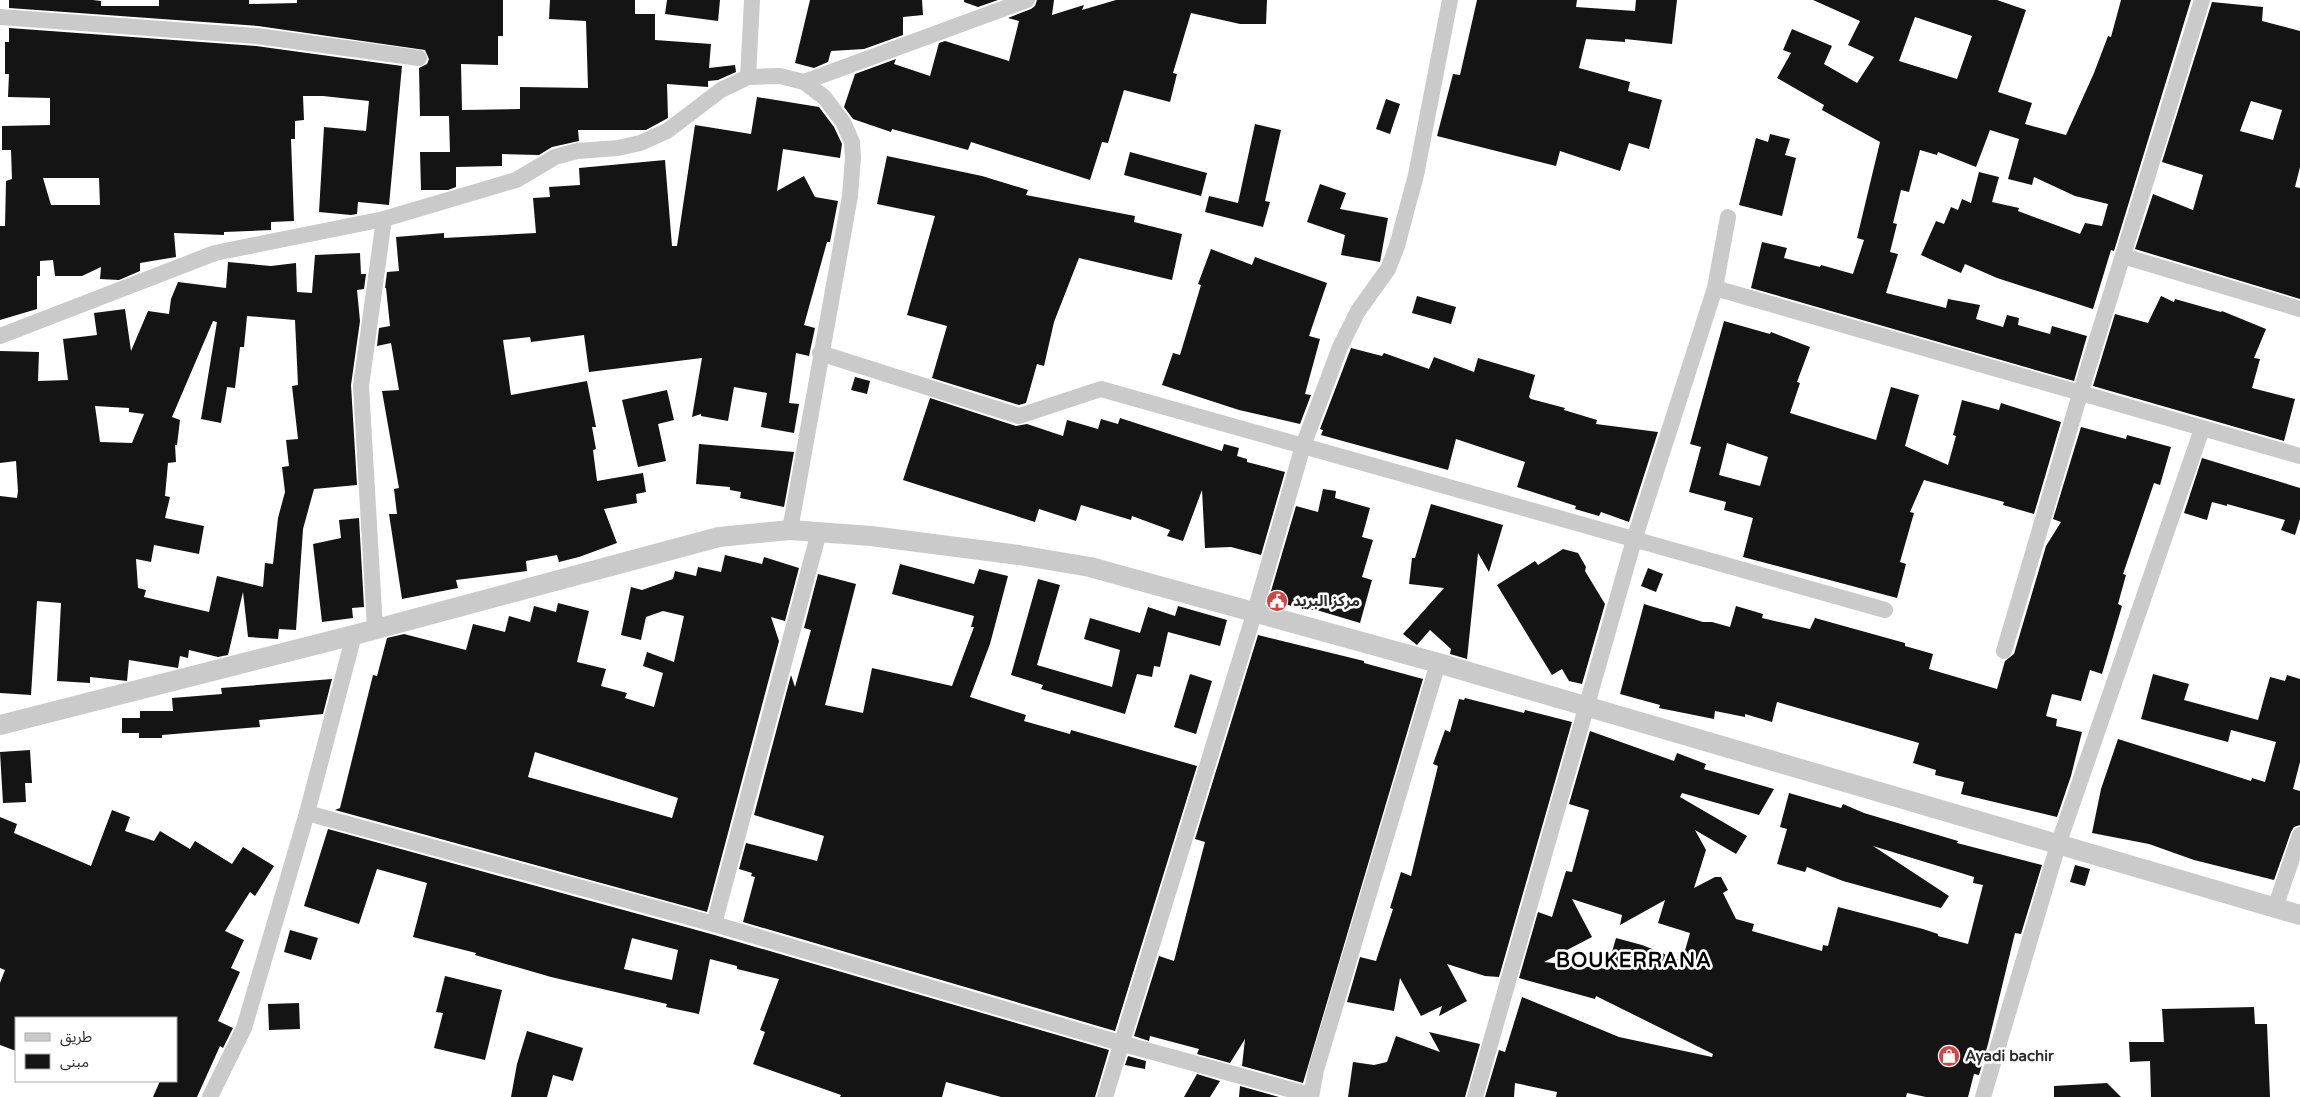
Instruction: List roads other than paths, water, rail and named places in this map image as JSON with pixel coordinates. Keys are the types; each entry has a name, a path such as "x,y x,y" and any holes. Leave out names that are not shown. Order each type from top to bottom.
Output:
{"street":[{"path":"748,77 752,0"},
{"path":"804,82 1027,0"},
{"path":"1105,1097 1120,1043 1255,611 1303,446 1340,347 1358,311 1388,269 1397,246 1416,175 1450,0"},
{"path":"2004,651 2080,394 2202,0"},
{"path":"0,17 257,36 419,58"},
{"path":"0,336 215,253 384,219 516,180 555,157 577,151 618,148 640,143 667,131 721,90 748,77 780,76 804,82 824,97 843,122 852,142 853,158 850,196 820,353 790,530"},
{"path":"1475,1097 1634,540 1715,288 1728,217"},
{"path":"375,629 361,386 384,219"},
{"path":"2122,256 2300,309"},
{"path":"1715,288 2300,456"},
{"path":"820,353 1019,416 1101,389 1885,610"},
{"path":"1983,1097 2058,845 2202,429"},
{"path":"0,725 354,635 719,537 790,530 871,536 1019,555 1090,567 1438,663 2300,915"},
{"path":"714,924 819,532"},
{"path":"210,1097 244,1028 307,813 354,635"},
{"path":"307,813 714,924 1120,1043 1311,1096 1316,1070 1438,663"},
{"path":"2276,908 2300,835"}],"place":[{"name":"مركز البريد","path":"1277,601"},
{"name":"Ayadi bachir","path":"1949,1056"}],"district":[{"name":"BOUKERRANA","path":"1634,961"}]}
